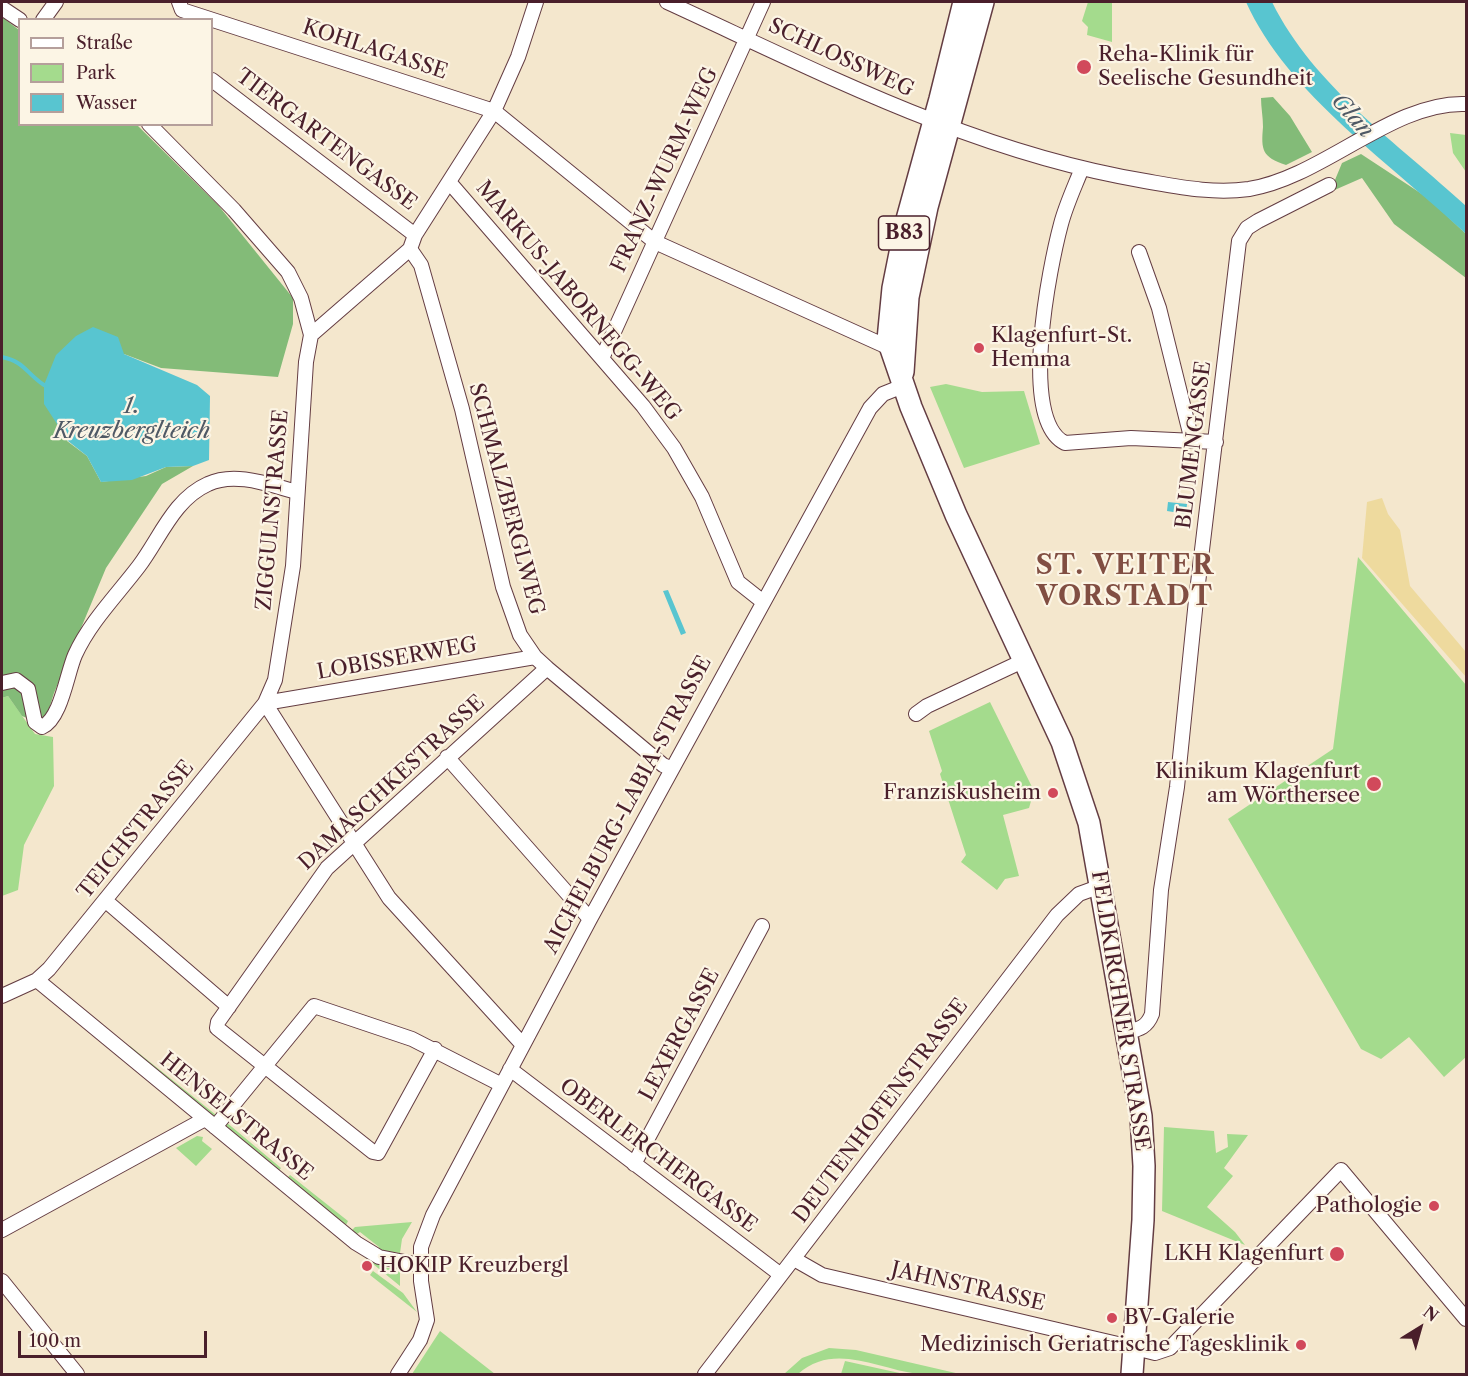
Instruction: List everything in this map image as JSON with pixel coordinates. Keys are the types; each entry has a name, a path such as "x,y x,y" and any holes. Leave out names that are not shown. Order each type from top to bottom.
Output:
{"main road":[{"name":"FELDKIRCHNER STRASSE","path":"964,2 927,207 896,351 903,386 960,525 1062,742 1078,784 1089,823 1141,1116 1144,1166 1132,1374"},
{"name":"FELDKIRCHNER STRASSE","path":"941,124 983,2"}],"street":[{"path":"44,18 56,2"},
{"path":"151,126 234,210 288,272 301,298 311,335 410,249 416,235 495,111 518,57 536,2"},
{"name":"SCHLOSSWEG","path":"667,2 890,105 941,124 1082,168 1186,188 1229,191 1284,179 1406,118 1432,108 1467,104"},
{"name":"FRANZ-WURM-WEG","path":"603,356 763,2"},
{"path":"2,8 18,19"},
{"name":"KOHLAGASSE","path":"183,8 495,111"},
{"name":"TIERGARTENGASSE","path":"213,81 416,235"},
{"path":"495,111 655,242 896,351"},
{"path":"1082,168 1061,224 1043,318 1041,385 1048,424 1058,440 1065,443 1131,438 1216,442"},
{"name":"MARKUS-JABORNEGG-WEG","path":"450,183 603,356 674,448 702,497 738,582 762,601"},
{"name":"BLUMENGASSE","path":"1127,1032 1143,1029 1149,1023 1152,1014 1161,890 1177,787 1196,600 1239,241 1248,228 1258,221 1329,185"},
{"name":"SCHMALZBERGLWEG","path":"410,249 421,265 462,409 503,587 520,635 535,657 547,668 663,765 672,769"},
{"path":"1139,252 1159,308 1192,441"},
{"name":"ZIGGULNSTRASSE","path":"266,703 275,680 293,566 306,362 311,335"},
{"name":"AICHELBURG-LABIA-STRASSE","path":"398,1374 420,1340 427,1320 420,1265 425,1231 590,919 762,601 870,408 883,394 903,386"},
{"path":"2,683 16,680 28,689 35,722 42,727 48,725 59,704 74,656 86,636 143,561 161,530 185,501 207,484 234,478 297,492"},
{"name":"LOBISSERWEG","path":"266,703 535,657"},
{"path":"916,714 927,706 1024,660"},
{"name":"DAMASCHKESTRASSE","path":"263,1067 218,1028 229,1007 299,904 327,868 353,843 547,668"},
{"path":"266,703 389,898 523,1045"},
{"name":"TEICHSTRASSE","path":"37,980 49,969 106,901 266,703"},
{"path":"447,757 590,919"},
{"name":"DEUTENHOFENSTRASSE","path":"705,1374 1063,908 1079,894 1101,886"},
{"path":"106,901 229,1007"},
{"name":"LEXERGASSE","path":"634,1164 762,926"},
{"path":"2,996 37,980"},
{"name":"HENSELSTRASSE","path":"37,980 356,1243 379,1257 420,1265"},
{"path":"2,1230 210,1123 263,1067 314,1006 435,1050 502,1085"},
{"path":"263,1067 373,1152 378,1153 382,1150 435,1050"},
{"name":"OBERLERCHERGASSE","path":"510,1069 781,1275"},
{"name":"JAHNSTRASSE","path":"794,1259 822,1275 1155,1353 1170,1348 1341,1170 1467,1319"},
{"path":"2,1281 77,1374"}],"green space":[{"path":"1088,2 1112,2 1112,42 1087,35 1088,27 1082,21"},
{"path":"2,17 18,29 18,126 138,126 218,205 293,298 293,324 278,377 161,368 124,354 67,441 87,456 101,482 146,476 166,467 193,466 162,484 106,568 54,693 44,725 22,716 8,696 2,698"},
{"path":"1273,97 1290,116 1312,152 1286,165 1268,156 1262,142 1261,98"},
{"path":"1450,133 1466,135 1466,172 1453,153"},
{"path":"1361,154 1428,198 1466,234 1466,278 1394,224 1362,178 1330,192 1342,163"},
{"path":"946,384 982,392 1024,391 1040,444 964,468 930,387"},
{"path":"1358,557 1466,685 1466,1057 1444,1077 1409,1037 1381,1059 1361,1049 1228,819 1333,749"},
{"path":"8,696 35,734 53,737 54,786 24,845 18,890 2,896 2,698"},
{"path":"990,702 1034,791 1029,808 1003,815 1019,876 1005,879 997,890 961,862 966,855 929,731"},
{"path":"130,1046 216,1115 214,1118 128,1049"},
{"path":"226,1122 281,1168 279,1171 223,1125"},
{"path":"1164,1127 1214,1131 1216,1153 1228,1147 1227,1134 1248,1135 1224,1168 1233,1176 1207,1207 1235,1232 1245,1245 1162,1211"},
{"path":"197,1136 203,1137 202,1141 212,1149 196,1166 176,1148"},
{"path":"290,1175 348,1221 346,1225 287,1178"},
{"path":"412,1222 402,1239 400,1253 378,1250 379,1247 360,1232 357,1234 352,1230 355,1227"},
{"path":"362,1255 382,1267 400,1270 400,1286"},
{"path":"373,1271 403,1293 417,1312 370,1275"},
{"path":"440,1331 495,1374 412,1374"},
{"path":"829,1348 856,1350 960,1374 918,1374 856,1360 841,1359 826,1360 798,1374 784,1374 802,1358"},
{"path":"845,1361 904,1374 841,1374"}],"sand":[{"path":"1382,498 1388,514 1400,530 1410,586 1466,652 1466,677 1362,558 1367,502"}],"water":[{"name":"Glan","path":"1246,2 1272,2 1310,61 1334,87 1359,112 1466,206 1466,234 1344,127 1315,98 1264,36"},
{"name":"1. Kreuzberglteich","path":"93,327 118,337 124,354 197,385 210,396 209,460 193,466 166,467 132,480 101,482 87,456 68,441 44,404 44,385 56,355 76,336"},
{"path":"1168,502 1187,504 1186,514 1167,511"},
{"path":"668,590 686,633 681,635 663,591"}],"waterway":[{"path":"2,357 21,365 44,385"}],"place":[{"name":"Reha-Klinik für Seelische Gesundheit","path":"1084,67"},
{"name":"Klagenfurt-St. Hemma","path":"979,348"},
{"name":"Klinikum Klagenfurt am Wörthersee","path":"1374,784"},
{"name":"Franziskusheim","path":"1053,793"},
{"name":"Pathologie","path":"1434,1206"},
{"name":"LKH Klagenfurt","path":"1337,1254"},
{"name":"HOKIP Kreuzbergl","path":"367,1266"},
{"name":"BV-Galerie","path":"1112,1318"},
{"name":"Medizinisch Geriatrische Tagesklinik","path":"1301,1345"}],"district":[{"name":"ST. VEITER VORSTADT","path":"1125,582"}]}
